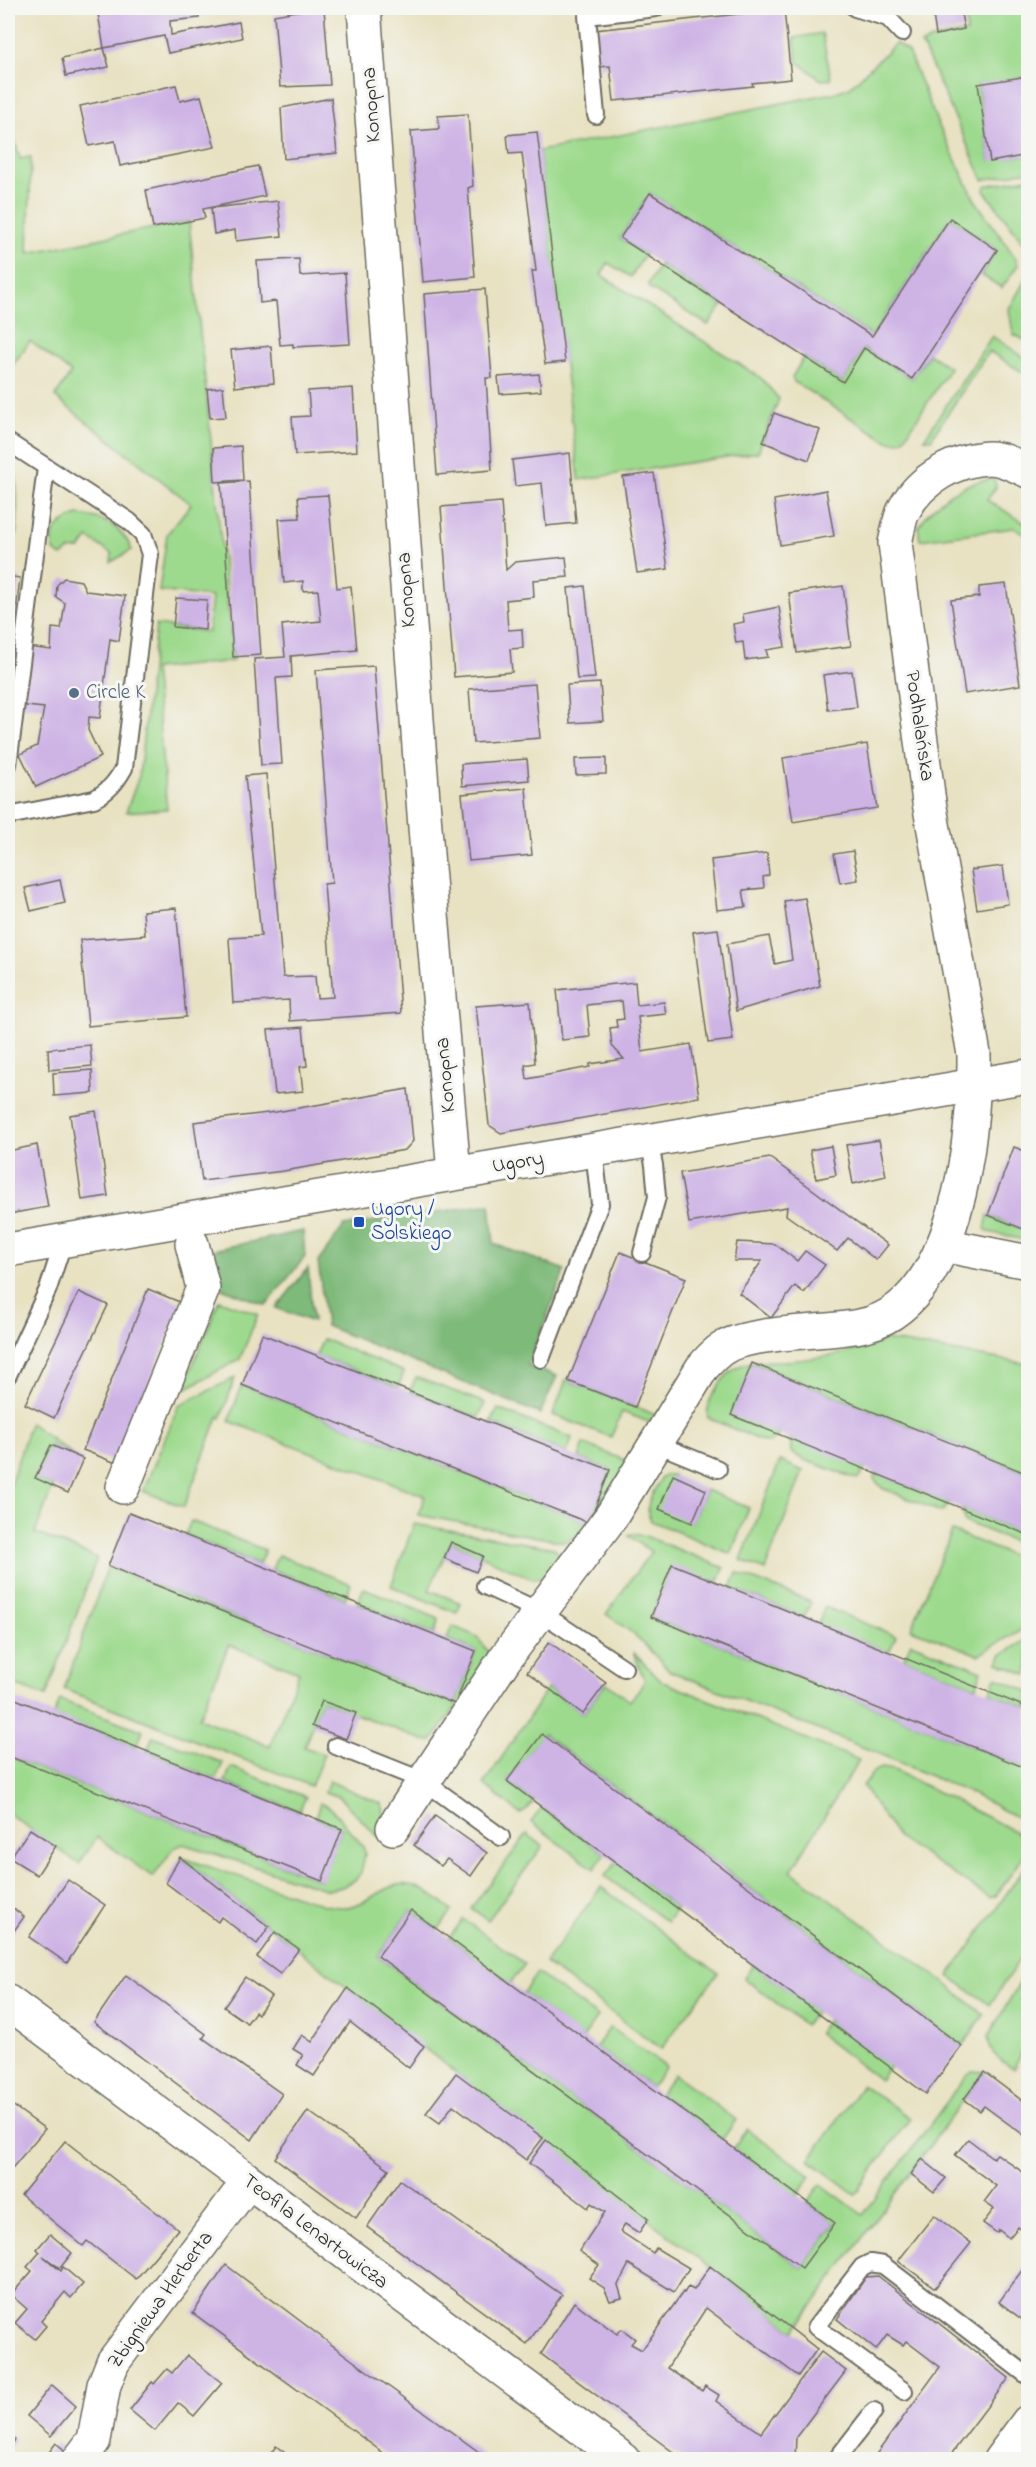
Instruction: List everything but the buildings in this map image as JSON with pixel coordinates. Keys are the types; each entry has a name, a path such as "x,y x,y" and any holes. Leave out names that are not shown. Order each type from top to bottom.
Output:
{"street":[{"name":"Konopna","path":"364,8 428,867 454,1173"},
{"name":"Podhalańska","path":"393,1828 504,1660 539,1611 588,1550 657,1444 702,1368 712,1356 727,1346 749,1339 862,1326 882,1318 903,1305 916,1292 934,1265 962,1187 974,1086 974,1054 929,802 895,543 903,510 911,498 933,477 962,464 990,458 1029,471"},
{"name":"Ugory","path":"8,1250 1029,1076"},
{"path":"123,1487 203,1288 192,1244"},
{"path":"943,1245 1029,1262"},
{"name":"Teofila Lenartowicza","path":"8,2002 624,2460"},
{"name":"Zbigniewa Herberta","path":"79,2460 94,2440 104,2385 113,2362 248,2182"},
{"path":"1000,2460 1029,2422"}],"lane":[{"path":"596,115 587,16 656,8"},
{"path":"855,8 873,10 888,18 902,33"},
{"path":"8,442 129,521 143,534 150,554 124,768 106,793 94,799 8,816"},
{"path":"8,765 46,468"},
{"path":"642,1253 657,1197 649,1141"},
{"path":"541,1359 600,1204 594,1150"},
{"path":"8,1374 48,1289 64,1240"},
{"path":"657,1444 718,1469"},
{"path":"485,1586 539,1611 624,1668"},
{"path":"336,1746 424,1781 501,1837"},
{"path":"904,2391 816,2327 862,2267 870,2263 883,2265 1029,2376"},
{"path":"836,2460 874,2411"}],"green space":[{"path":"964,8 1028,8 1028,76 978,85 990,161 1028,155 1028,171 983,180 921,45 929,40 967,32"},
{"path":"822,33 831,79 821,80 797,61 794,38"},
{"path":"896,43 908,52 939,126 975,200 1015,257 1018,265 1002,288 981,275 997,250 950,218 872,336 650,193 620,238 645,254 631,277 608,263 601,275 761,378 779,399 758,452 579,480 539,151 833,93 850,87"},
{"path":"8,117 20,159 31,157 28,253 189,221 233,661 154,669 167,809 126,812 139,776 156,625 208,632 212,597 159,591 167,534 191,504 55,397 71,373 30,341 8,372"},
{"path":"1028,178 1028,242 1023,242 984,190 985,186"},
{"path":"660,264 723,305 708,325 649,288 648,284"},
{"path":"1028,275 1028,342 1013,334 1009,309"},
{"path":"992,336 1028,360 1028,376 989,351 931,439 924,439"},
{"path":"864,348 912,379 929,354 950,368 904,439 897,442 887,441 794,382 792,377 804,357 843,382"},
{"path":"8,471 16,476 18,516 16,536 8,551"},
{"path":"990,479 995,481 996,487 987,500 1028,525 1028,536 1014,528 920,540 918,527 940,502 958,489"},
{"path":"78,515 96,518 111,524 123,535 132,550 111,562 112,554 88,538 80,549 70,550 62,556 54,551 54,532 61,524"},
{"path":"490,1204 494,1244 565,1270 528,1365 557,1376 540,1414 326,1326 318,1262 344,1226"},
{"path":"988,1215 1028,1231 1028,1241 989,1232 985,1229"},
{"path":"303,1231 305,1257 266,1305 216,1286 212,1250"},
{"path":"308,1268 313,1322 276,1308"},
{"path":"219,1300 258,1314 240,1359 183,1390"},
{"path":"323,1339 404,1372 398,1387 316,1355"},
{"path":"885,1340 1028,1364 1028,1474 753,1363 732,1414 780,1434 769,1443 708,1418 709,1403 716,1388 740,1366 757,1362 837,1355"},
{"path":"416,1377 485,1403 478,1418 410,1391"},
{"path":"235,1378 184,1507 143,1491 179,1405"},
{"path":"566,1380 656,1415 655,1421 649,1422 622,1412 611,1437 553,1415"},
{"path":"242,1385 589,1523 610,1470 579,1458 584,1444 630,1462 585,1532 565,1542 418,1515 425,1496 229,1421"},
{"path":"498,1409 572,1438 567,1453 491,1423"},
{"path":"30,1423 74,1456 51,1445 36,1478 53,1486 35,1533 97,1558 46,1696 8,1683 8,1491"},
{"path":"790,1438 865,1468 857,1479 802,1459 791,1452"},
{"path":"780,1461 803,1471 765,1570 741,1560"},
{"path":"875,1473 950,1503 941,1512 882,1488 874,1479"},
{"path":"673,1475 692,1522 706,1490 749,1508 731,1554 651,1521 648,1504 661,1478"},
{"path":"962,1508 1028,1535 1028,1547 965,1522"},
{"path":"191,1521 265,1550 259,1564 185,1535"},
{"path":"414,1524 554,1548 562,1558 545,1576 533,1579 451,1542 429,1590 461,1603 457,1613 391,1586"},
{"path":"952,1531 1028,1562 1028,1625 979,1655 911,1629"},
{"path":"628,1535 645,1536 724,1568 718,1583 672,1565 651,1617 1028,1769 1028,1823 972,1794 877,1753 670,1671 634,1634 606,1614 651,1552"},
{"path":"278,1555 351,1584 345,1599 272,1569"},
{"path":"108,1566 455,1704 476,1651 447,1639 452,1626 476,1636 492,1656 432,1741 426,1741 322,1701 304,1747 324,1754 311,1786 64,1689","holes":["229,1645 299,1672 270,1746 199,1718"]},
{"path":"737,1573 811,1602 804,1617 731,1588"},
{"path":"364,1588 439,1619 434,1634 357,1603"},
{"path":"825,1607 896,1636 889,1652 818,1624"},
{"path":"1028,1639 1028,1675 998,1663 1001,1655"},
{"path":"911,1643 982,1671 976,1687 904,1658"},
{"path":"633,1652 661,1681 859,1760 791,1871 945,1983 984,2015 962,2046 543,1734 507,1781 534,1801 526,1811 520,1814 484,1784 548,1688 583,1714 606,1683 630,1701 645,1681"},
{"path":"996,1677 1028,1691 1028,1708 990,1693"},
{"path":"60,1700 143,1731 136,1747 54,1715"},
{"path":"153,1736 223,1763 216,1779 147,1751"},
{"path":"8,1756 321,1881 342,1829 315,1817 320,1803 332,1809 363,1846 365,1854 361,1873 355,1880 342,1887 328,1890 183,1844 174,1848 153,1877 97,1837 79,1864 8,1813"},
{"path":"231,1767 306,1797 299,1811 225,1782"},
{"path":"881,1768 894,1770 1028,1838 1028,1848 996,1896 990,1898 898,1838 863,1786 874,1771"},
{"path":"329,1781 382,1804 389,1830 382,1841 339,1797 325,1792"},
{"path":"542,1808 605,1854 594,1869 531,1822"},
{"path":"527,1834 543,1846 488,1920 471,1908"},
{"path":"180,1857 334,1907 352,1906 400,1885 417,1887 431,1894 452,1911 438,1930 411,1910 378,1956 802,2268 835,2224 807,2202 821,2184 863,2215 966,2076 972,2071 984,2072 794,2331 456,2073"},
{"path":"616,1862 677,1908 667,1922 605,1876"},
{"path":"1028,1863 1028,1946 990,2005 949,1976"},
{"path":"601,1887 718,1973 661,2049 545,1963"},
{"path":"463,1919 525,1964 510,1984 449,1938"},
{"path":"753,1965 816,2011 805,2025 744,1978"},
{"path":"1028,1968 1028,2041 1013,2069 993,2052 988,2037"},
{"path":"537,1973 598,2017 583,2038 523,1993"},
{"path":"827,2020 890,2066 880,2080 818,2033"},
{"path":"610,2027 666,2067 651,2087 596,2047"},
{"path":"674,2074 736,2120 722,2140 660,2094"},
{"path":"862,2085 910,2118 855,2194 809,2160"},
{"path":"747,2129 811,2176 797,2196 733,2148"}],"place":[{"name":"Circle K","path":"74,693"},
{"name":"Ugory / Solskiego","path":"359,1222"}]}
